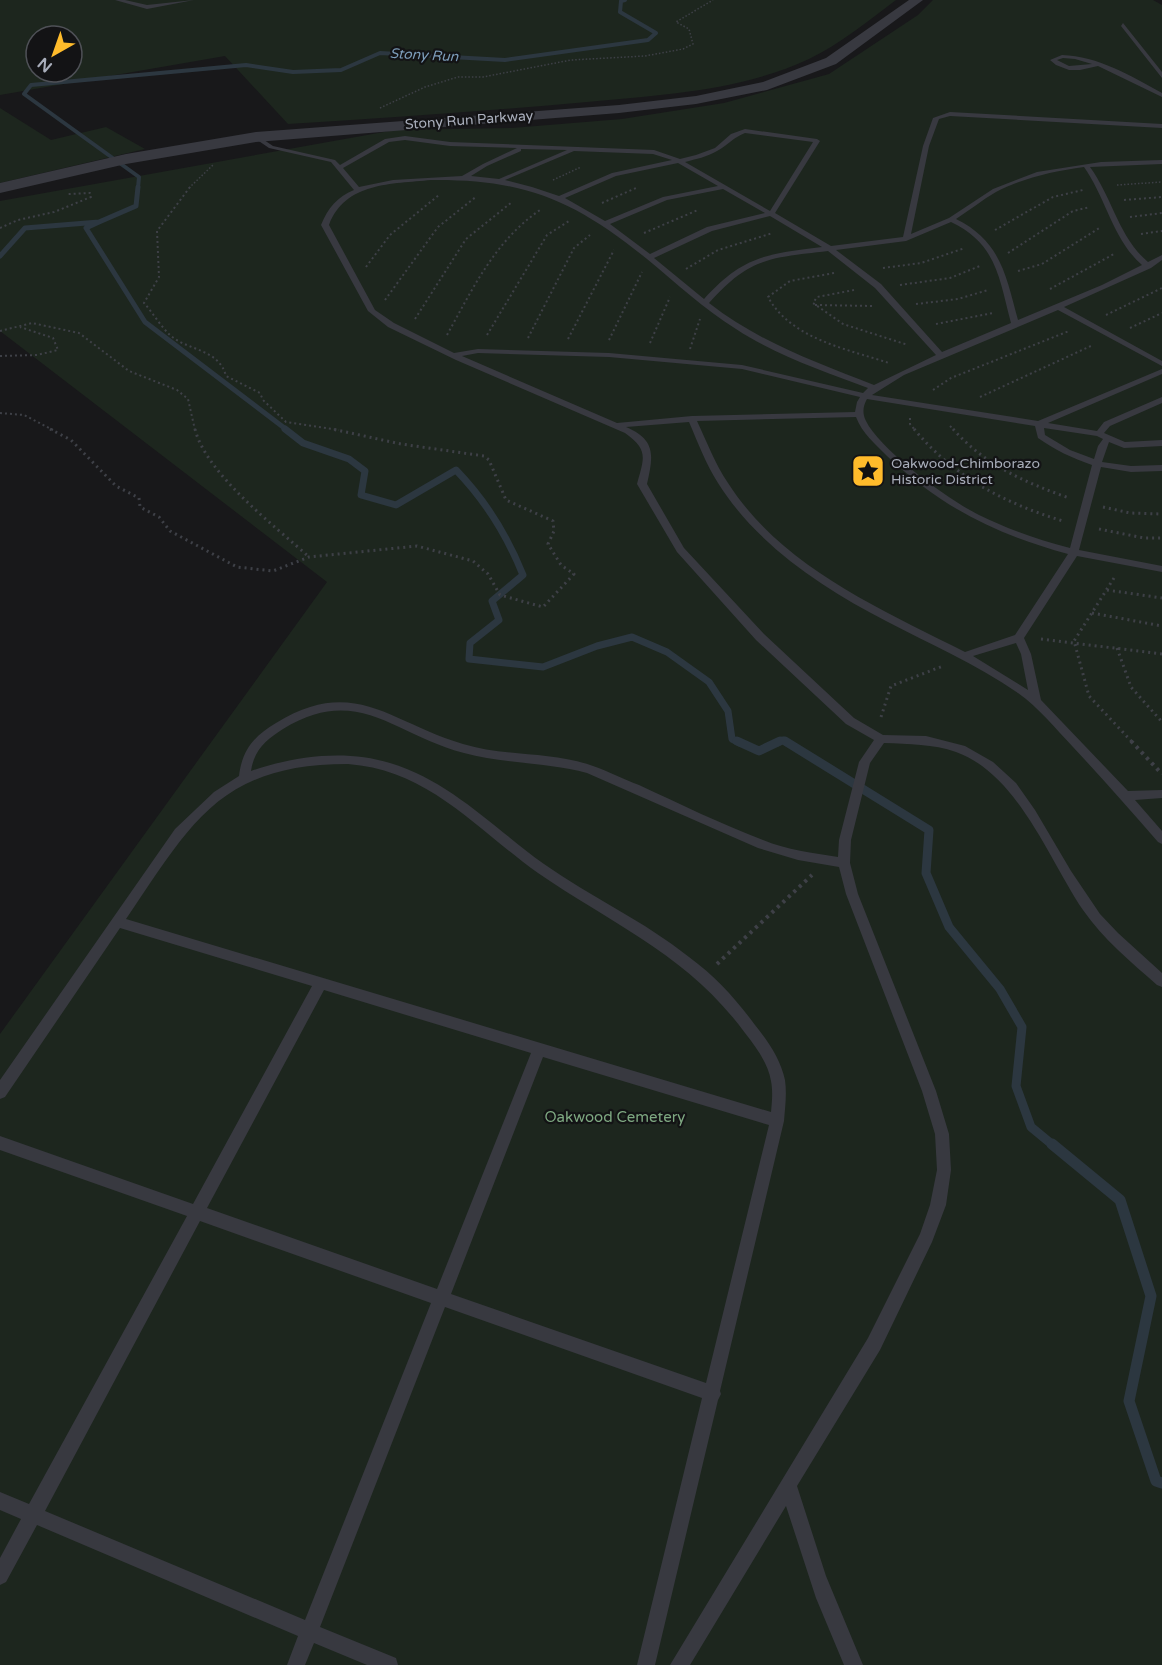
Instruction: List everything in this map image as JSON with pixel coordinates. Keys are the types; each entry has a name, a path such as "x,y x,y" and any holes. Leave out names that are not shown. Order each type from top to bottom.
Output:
{"street":[{"name":"Stony Run Parkway","path":"0,188 126,159 248,138 619,109 696,100 767,86 831,61 917,0"}],"lane":[{"path":"118,0 142,7 191,0"},
{"path":"1124,25 1162,76"},
{"path":"1097,64 1077,69 1061,66 1053,60 1058,56 1070,56 1097,64 1162,95"},
{"path":"906,239 926,146 936,118 950,114 1162,126"},
{"path":"560,198 614,174 717,149 733,135 745,131 817,141 771,214 710,229 650,257"},
{"path":"248,138 271,147 321,158 340,167 358,190"},
{"path":"340,167 387,140 405,138 450,144 654,152 678,160 829,248 879,288 940,355"},
{"path":"464,178 484,165 523,148"},
{"path":"502,179 575,150"},
{"path":"706,302 736,270 773,255 906,239 951,219 990,193 1013,182 1086,166 1162,162"},
{"path":"1086,166 1109,202 1121,236 1139,260 1148,266"},
{"path":"875,388 792,356 753,337 604,224 560,198 536,188 502,179 464,178 399,182 358,190 333,206 325,225 375,313 407,333 617,425 643,442 648,459 642,484 680,550 769,645 850,721 881,739 914,737 935,740 958,747 995,770 1014,788 1035,817 1089,910 1162,981"},
{"path":"604,224 665,198 724,187"},
{"path":"951,219 967,227 982,239 997,260 1009,291 1015,324"},
{"path":"1162,257 1148,266 1059,307 940,355 909,370 875,388 865,396 858,407 858,414 870,434 897,462 938,496 995,527 1040,545 1073,554 1162,569"},
{"path":"1059,307 1162,364"},
{"path":"453,355 478,351 602,354 742,367 865,396 1039,424 1103,436 1138,446 1162,443"},
{"path":"1039,424 1162,370"},
{"path":"966,655 1019,638 1073,554 1107,424 1162,400"},
{"path":"617,425 692,419 858,414"},
{"path":"692,419 713,466 726,487 749,516 792,556 857,601 966,655 1036,701 1162,839"},
{"path":"1039,424 1041,436 1071,454 1097,462 1146,470 1162,468"},
{"path":"1019,638 1026,654 1036,701"},
{"path":"245,778 247,756 255,744 290,719 319,708 356,706 375,710 462,748 486,754 570,763 590,769 762,845 798,855 844,863"},
{"path":"678,1665 874,1344 927,1237 938,1205 944,1170 942,1134 929,1092 852,894 844,863 849,823 861,774 865,762 881,739"},
{"path":"0,1092 179,832 212,800 245,778 300,764 343,760 361,761 399,770 430,784 564,883 680,955 705,974 745,1018 766,1052 778,1078 780,1095 777,1121 713,1394 646,1665"},
{"path":"1125,796 1162,794"},
{"path":"117,922 777,1121"},
{"path":"0,1576 320,984"},
{"path":"296,1665 540,1050"},
{"path":"0,1143 713,1394"},
{"path":"788,1484 828,1612 854,1665"},
{"path":"0,1502 389,1665"}],"path":[{"path":"358,128 373,112 387,103 448,79 483,77 504,71 571,60 645,56 653,52 687,49 693,44 689,29 676,22 712,0"},
{"path":"0,413 24,415 71,440 116,486 139,498 140,507 146,513 159,517 170,531 237,567 273,571 309,557 417,546 473,561 488,574 500,595 543,607 574,574 561,565 548,544 554,531 553,521 506,500 489,460 484,456 401,444 305,423 286,422 263,400 260,393 226,375 223,365 201,349 172,337 145,307 148,292 159,277 155,260 160,248 157,231 181,196 248,138"},
{"path":"407,333 466,239 505,205 585,166"},
{"path":"355,281 390,235 423,206 464,178"},
{"path":"375,313 438,227 465,204 502,179"},
{"path":"909,370 813,335 788,322 770,304 768,297 776,287 798,277 921,263 958,252 1053,196 1100,186 1162,182"},
{"path":"478,351 548,235 583,212 645,186"},
{"path":"0,228 18,220 54,212 91,196 90,193 81,192 62,195"},
{"path":"917,348 866,332 820,312 813,303 817,297 827,294 950,278 997,260 1073,211 1109,202 1162,197"},
{"path":"439,348 498,247 521,224 560,198"},
{"path":"1003,276 1042,264 1116,218 1162,213"},
{"path":"521,352 574,248 604,224"},
{"path":"602,354 650,257"},
{"path":"686,361 706,302"},
{"path":"0,331 32,323 79,333 116,363 177,390 188,399 198,441 228,483 309,557"},
{"path":"0,356 21,353 50,355 58,351 53,338 18,326"},
{"path":"1124,563 1074,641 1089,696 1162,774"},
{"path":"1107,590 1162,598"},
{"path":"1092,613 1162,626"},
{"path":"1033,638 1074,641 1162,654"},
{"path":"1116,647 1131,687 1162,722"},
{"path":"881,718 891,686 951,663"},
{"path":"711,969 810,879"}],"green space":[{"path":"0,0 896,0 854,32 809,59 783,70 728,85 643,97 288,124 225,56 84,80 84,24 24,24 24,84 63,84 0,95"},
{"name":"Oakwood Cemetery","path":"933,0 1153,0 1162,5 1162,1665 0,1665 0,1034 327,582 0,331 0,201 395,130 512,128 622,119 724,103 829,74 918,15"},
{"path":"0,108 51,140 106,127 145,149 0,183"}],"waterway":[{"name":"Stony Run","path":"138,188 139,177 24,94 31,85 246,65 293,72 341,70 380,53 505,60 648,40 656,33 620,12 621,1 625,0"},
{"path":"99,222 136,206 138,187"},
{"path":"0,256 25,228 99,222"},
{"path":"99,222 86,228 145,322 287,430"},
{"path":"285,429 303,443 349,459 365,471 361,495 396,505 456,470 477,494 503,532 523,575 492,601 499,620 470,643 469,659 543,667 597,646 632,637 667,652 709,682 728,711 732,739 740,743"},
{"path":"777,743 783,740 787,743"},
{"path":"737,741 759,751 780,741"},
{"path":"785,741 929,830 926,873 949,927 1000,989 1022,1027 1016,1086 1031,1127 1054,1146"},
{"path":"1052,1144 1120,1200 1151,1296 1129,1401 1156,1481 1162,1483"}],"place":[{"name":"Oakwood-Chimborazo Historic District","path":"868,471"}]}
